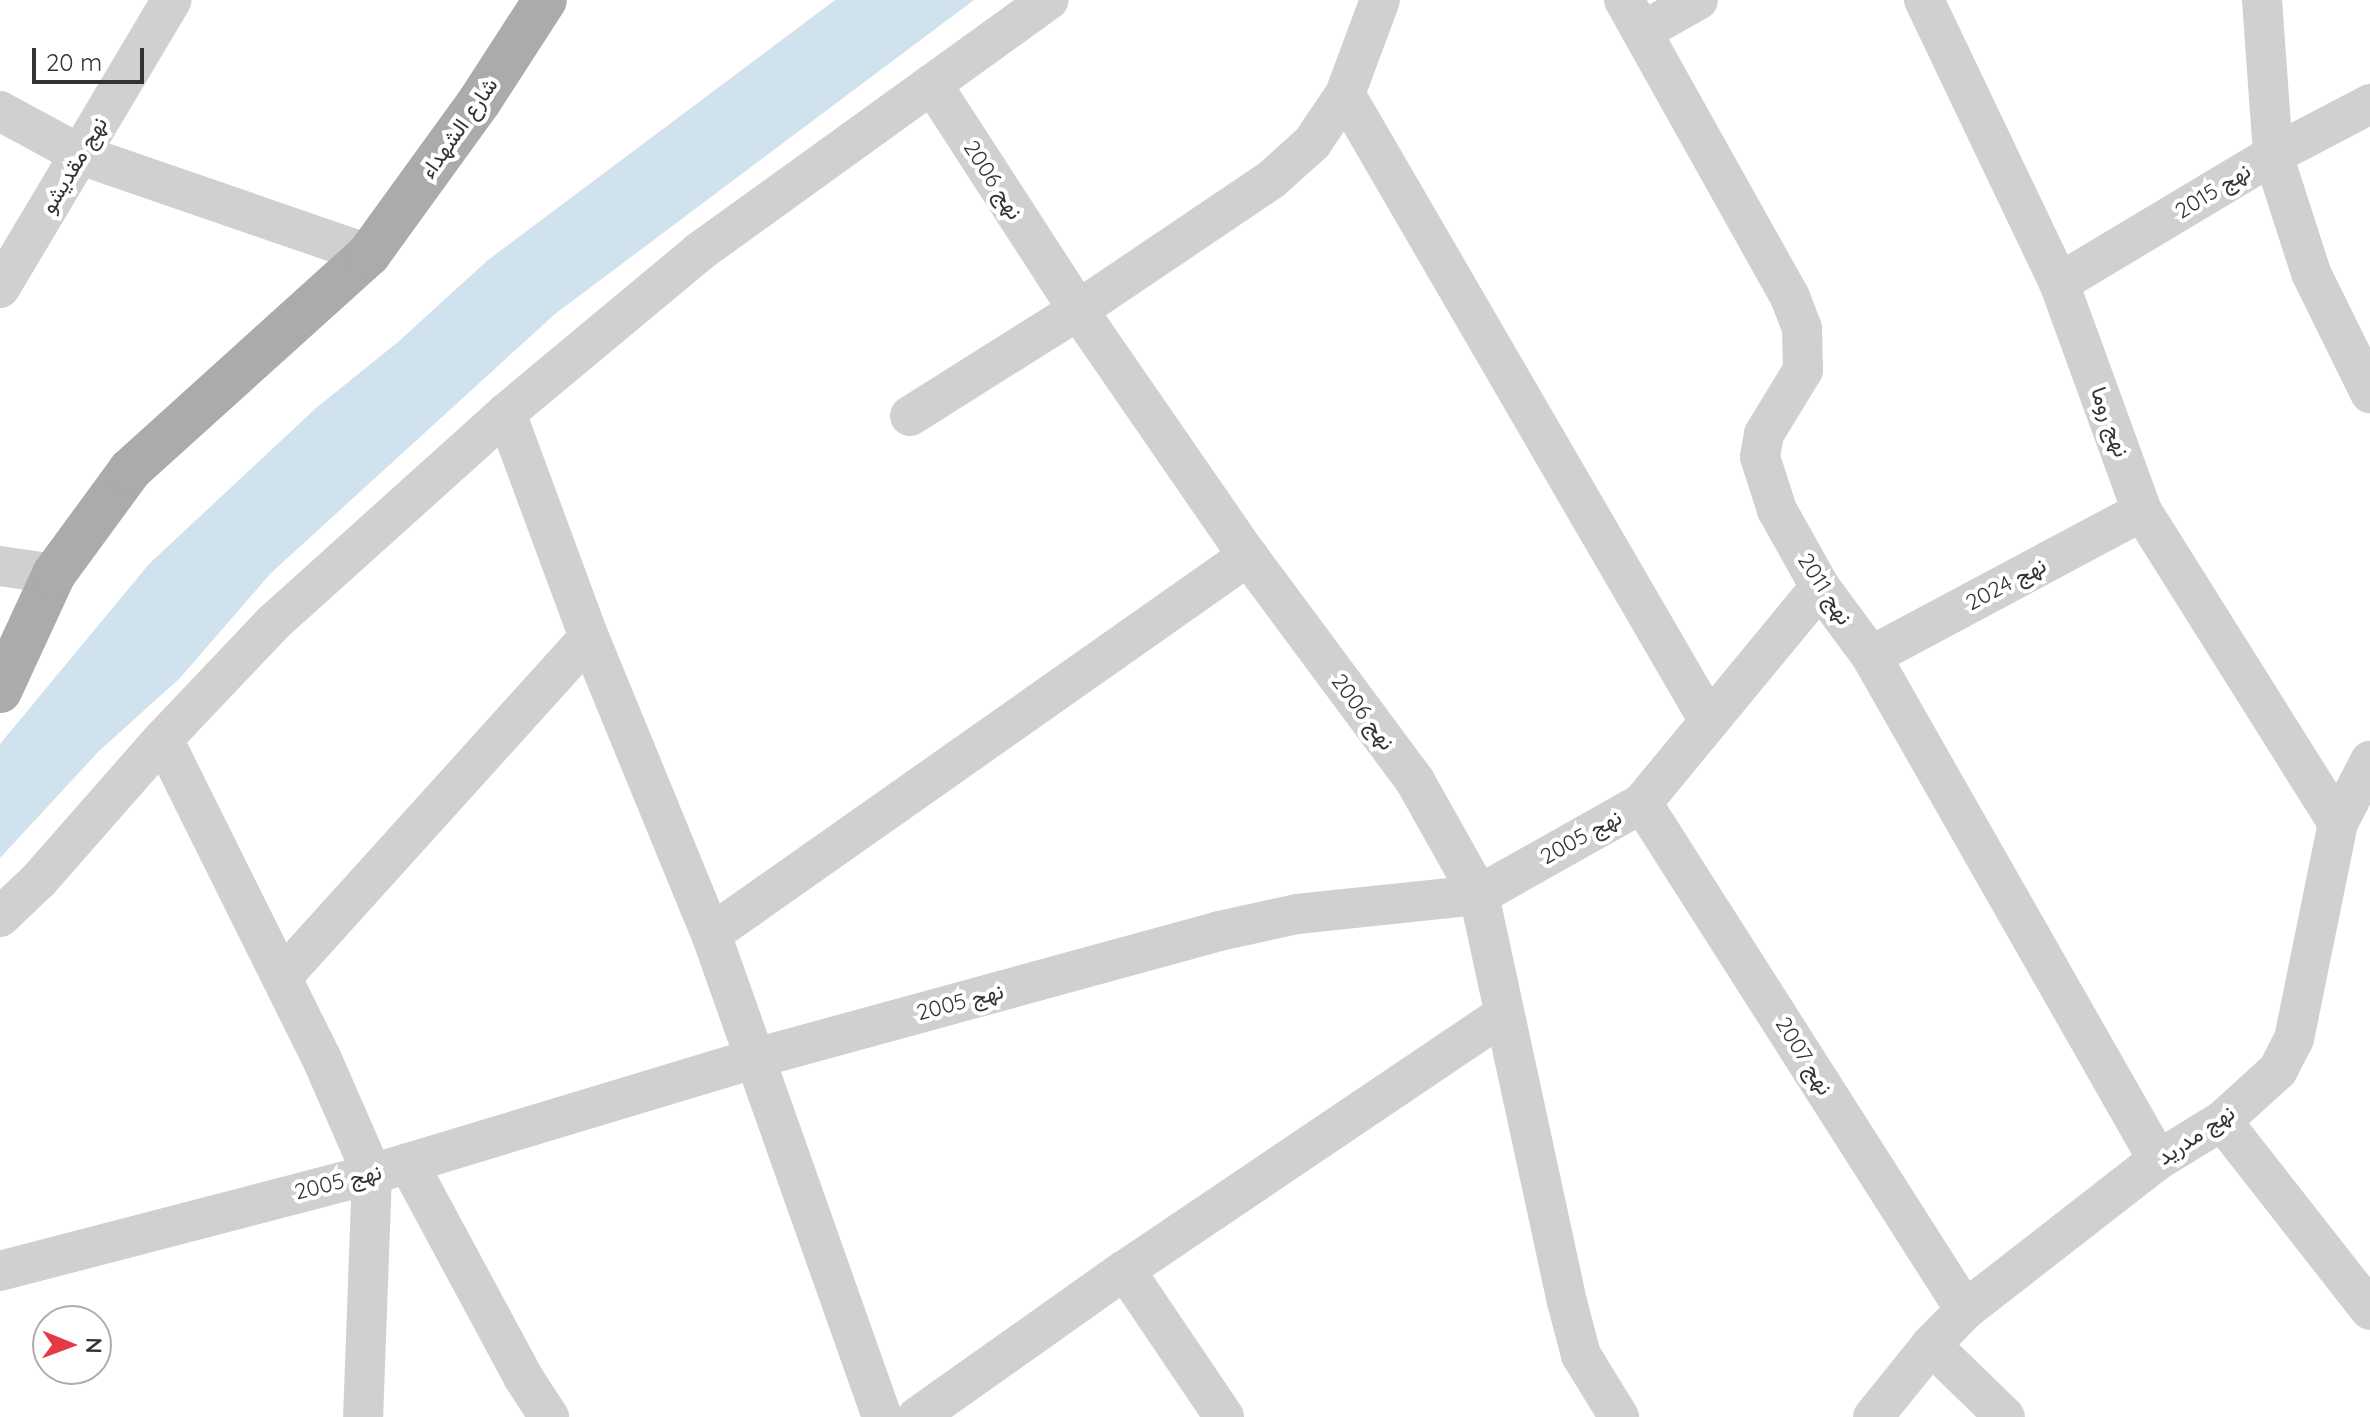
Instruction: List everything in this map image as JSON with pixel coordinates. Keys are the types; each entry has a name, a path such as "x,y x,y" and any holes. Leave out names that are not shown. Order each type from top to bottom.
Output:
{"main road":[{"name":"شارع الشهداء","path":"5,677 54,574 130,470 369,254 479,102 545,0"}],"street":[{"name":"نهج مقديشو","path":"0,288 172,0"},
{"path":"0,917 39,880 163,739 273,623 506,413 699,252 1049,0"},
{"path":"910,416 1078,310 1272,179 1312,143 1345,94 1380,0"},
{"path":"1634,15 1698,0"},
{"name":"نهج روما","path":"1924,0 2059,283 2142,511 2338,823"},
{"path":"2262,0 2273,155 2311,273 2370,393"},
{"name":"نهج 2011","path":"1634,15 1790,297 1802,328 1803,370 1764,434 1760,457 1777,510 1820,587 1871,656 2158,1160"},
{"name":"نهج 2006","path":"932,84 1078,310 1248,556 1415,781 1479,895 1503,1015 1581,1355 1619,1417"},
{"path":"1345,94 1709,721"},
{"name":"نهج 2015","path":"2059,283 2273,155 2370,104"},
{"path":"0,111 81,155 369,254"},
{"path":"506,413 589,637 711,934 752,1059 882,1417"},
{"name":"نهج 2024","path":"1871,656 2142,511"},
{"path":"711,934 1248,556"},
{"path":"0,566 54,574"},
{"name":"نهج 2005","path":"0,1271 390,1169 752,1059 1219,931 1297,914 1479,895 1642,803 1820,587"},
{"path":"282,977 589,637"},
{"path":"163,739 282,977 390,1169 549,1417"},
{"name":"نهج مدريد","path":"1873,1417 1931,1345 1965,1310 2158,1160 2222,1121 2278,1070 2294,1039 2338,823 2370,761"},
{"name":"نهج 2007","path":"1642,803 1965,1310"},
{"path":"917,1417 1125,1270 1503,1015"},
{"path":"2222,1121 2370,1310"},
{"path":"363,1417 390,1169"},
{"path":"1125,1270 1224,1417"},
{"path":"1931,1345 2005,1417"}],"water":[{"path":"835,0 974,0 555,314 271,573 180,678 99,751 0,858 0,744 149,564 316,408 398,342 488,260"}]}
